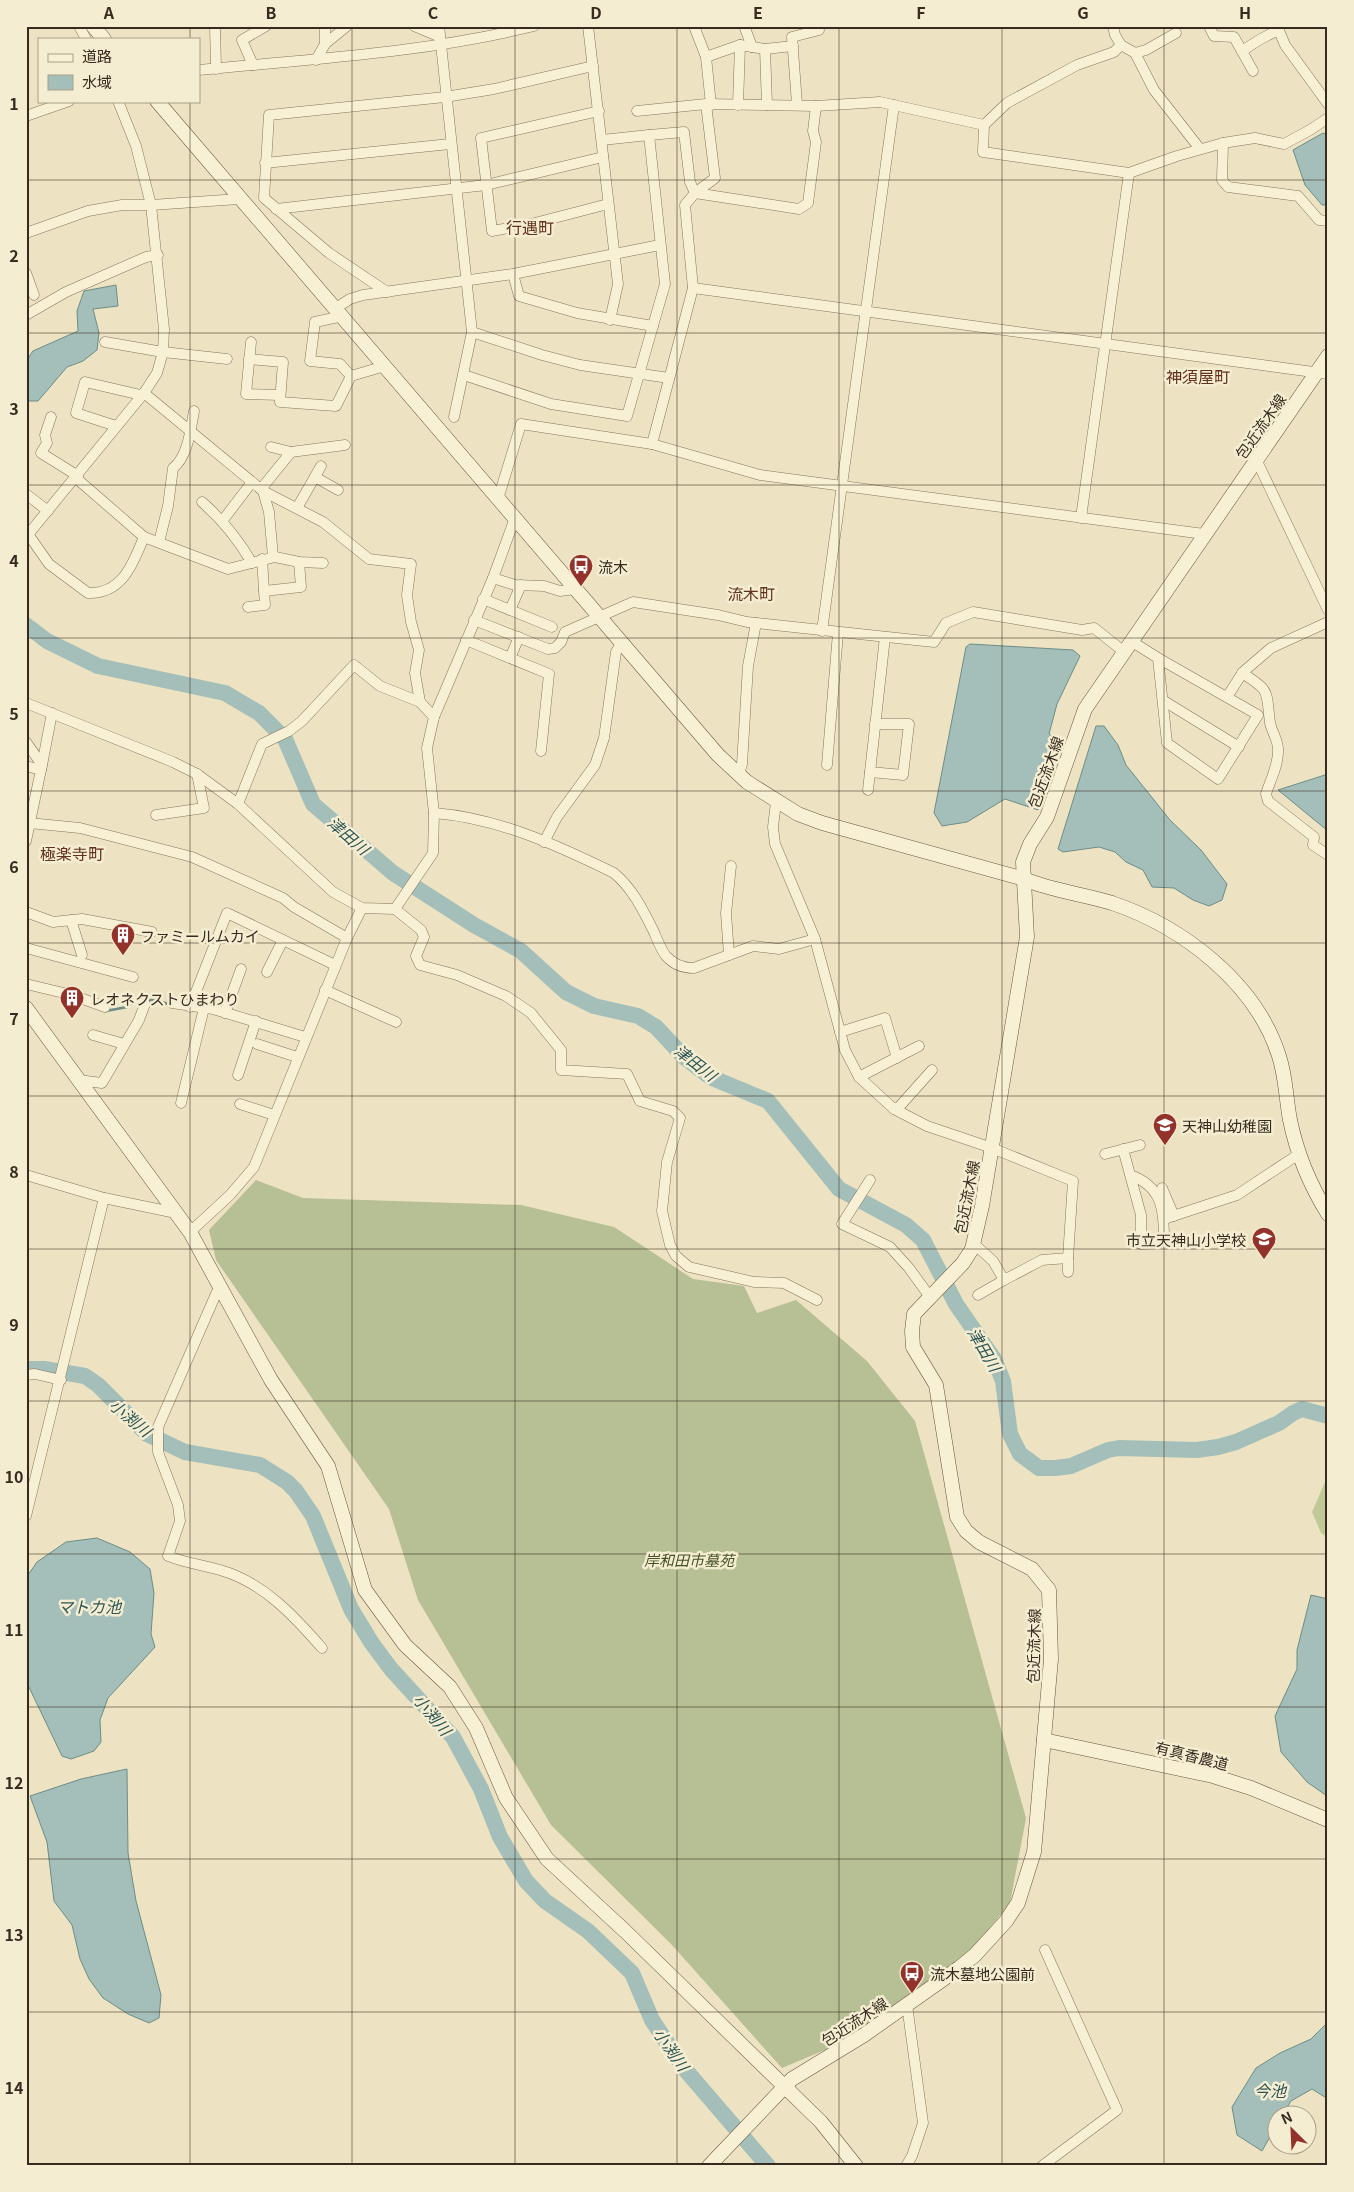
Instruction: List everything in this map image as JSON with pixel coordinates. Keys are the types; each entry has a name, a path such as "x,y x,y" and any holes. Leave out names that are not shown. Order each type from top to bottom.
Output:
{"street":[{"path":"79,26 85,38"},
{"path":"94,26 103,38"},
{"path":"215,26 216,69"},
{"path":"253,65 242,40 252,30 266,26"},
{"path":"325,26 325,44"},
{"path":"316,60 325,44 347,26"},
{"path":"414,26 440,36"},
{"path":"588,26 618,284 610,320"},
{"path":"652,444 692,288 684,205 715,178 706,57 694,26"},
{"path":"746,26 745,28 752,47"},
{"path":"1113,26 1120,45 1135,53 1154,90 1200,149"},
{"path":"1209,26 1214,36 1234,36 1253,71"},
{"path":"200,70 316,60 440,36 528,27"},
{"path":"1242,51 1277,28 1285,45 1328,104"},
{"path":"797,104 792,37 819,30"},
{"path":"1135,53 1146,50 1176,33"},
{"path":"440,36 450,144 472,332 454,417"},
{"path":"1120,45 1114,52 1078,65 1007,103 984,125 983,152 1129,173 1223,143 1255,138 1284,144 1328,118"},
{"path":"706,57 740,46 765,48 793,46"},
{"path":"738,104 740,46"},
{"path":"765,48 767,104"},
{"path":"387,292 328,253 264,198 269,114 445,97 494,89 592,66"},
{"path":"26,116 66,102"},
{"path":"118,102 136,146 151,205 158,255 164,329 163,352 157,373 142,394 77,477 27,536 49,564 88,593 95,593 114,586 129,572 144,536"},
{"path":"158,102 718,755 738,774 776,802 822,823 1024,879 1044,887 1111,903 1141,915 1171,930 1192,945 1238,986 1259,1013 1272,1036 1280,1058 1290,1118 1299,1154 1328,1214"},
{"path":"637,111 708,104 797,104 816,106 880,102 984,125"},
{"path":"822,631 894,105"},
{"path":"695,194 799,209 804,207 808,203 816,142 813,131 816,106"},
{"path":"598,111 481,138 486,185 492,231 531,224 608,204"},
{"path":"602,140 684,132 690,182 695,194"},
{"path":"464,375 551,404 627,416 665,284 649,135"},
{"path":"1223,143 1222,180 1228,187 1298,196 1319,220 1328,221"},
{"path":"265,163 450,144"},
{"path":"276,210 486,185 603,157"},
{"path":"1081,518 1129,173"},
{"path":"26,233 88,211 122,205 240,199"},
{"path":"352,376 340,364 310,361 315,322 339,312 350,299 513,274 660,245"},
{"path":"26,315 66,292 146,257 158,255"},
{"path":"26,273 34,295"},
{"path":"513,274 519,296 610,320 653,326"},
{"path":"692,288 866,313 1322,373"},
{"path":"472,332 561,360 669,378"},
{"path":"105,342 163,352 227,359"},
{"path":"251,342 246,394 280,395"},
{"name":"包近流木線","path":"713,2162 792,2079 864,2035 975,1955 1006,1922 1018,1903 1034,1852 1051,1660 1049,1590 1032,1569 979,1542 966,1531 957,1517 936,1385 913,1347 914,1314 963,1263 974,1243 992,1148 1027,937 1023,862 1026,853 1047,817 1084,709 1256,460 1322,373 1328,356"},
{"path":"249,359 283,362 280,402 336,406 352,376 385,366"},
{"path":"116,426 76,413 85,382 142,394 262,490 323,522 369,559 411,564 407,595 411,622 420,650 415,673 420,702"},
{"path":"159,542 168,506 173,468 179,464 190,432 194,410"},
{"path":"51,417 45,435 47,443 41,453 77,477 144,536 228,569 273,557 299,562 323,563"},
{"path":"498,499 521,424 652,444 760,475 1204,534"},
{"path":"271,447 291,452 344,445"},
{"path":"262,490 291,452"},
{"path":"1256,460 1328,610"},
{"path":"297,508 321,466"},
{"path":"315,477 338,490"},
{"path":"223,520 252,482"},
{"path":"262,490 269,512 273,557"},
{"path":"26,494 48,511"},
{"path":"202,502 223,520 257,561 264,591 265,606 248,607"},
{"path":"395,909 421,873 435,847 428,748 434,717 493,578 515,518"},
{"path":"264,591 301,587 299,562"},
{"path":"493,578 521,585 544,586 560,591 576,589"},
{"path":"510,610 521,585"},
{"path":"483,599 552,627"},
{"path":"474,620 548,649 555,648 565,632 633,602 756,623 934,642 946,623 973,612 1082,630 1094,628 1127,646 1158,658 1258,715 1218,779 1167,743 1158,658"},
{"path":"1227,697 1242,673 1271,648 1328,622"},
{"path":"738,774 742,764 748,666 756,623"},
{"path":"827,765 838,633"},
{"path":"510,658 518,637"},
{"path":"868,790 885,637"},
{"path":"466,640 549,674 541,751"},
{"path":"544,842 557,817 595,765 604,738 616,652 622,642"},
{"path":"238,804 262,744 288,731 302,721 354,665 380,686 420,702 434,717"},
{"path":"1242,673 1261,685 1266,691 1270,704 1271,726 1278,749 1266,794 1268,801 1314,836 1313,845 1328,855"},
{"path":"1164,702 1239,747"},
{"path":"26,703 173,762 197,774 238,804 333,892 362,908 395,909 421,930 424,937 416,956 420,965 457,975 506,996 531,1013 561,1050 561,1070 627,1074 640,1101 673,1111 680,1118 667,1162 662,1211 670,1245 681,1262 689,1267 754,1282 784,1283 817,1300"},
{"path":"26,841 31,796 42,768 52,713"},
{"path":"870,772 904,775 909,724 875,724"},
{"path":"26,742 42,768"},
{"path":"26,766 42,768"},
{"path":"156,815 204,808 197,774"},
{"path":"776,802 773,827 775,844 815,939 849,1060 860,1077 894,1109 927,1126 992,1148 1073,1181 1068,1272"},
{"path":"434,812 480,818 544,842 614,874 627,884 643,910 665,955 674,963 685,968 694,968 753,946 779,949 815,939"},
{"path":"29,823 80,828 192,857 283,898 294,907 347,938"},
{"path":"729,955 726,913 731,866"},
{"path":"190,1232 230,1195 254,1167 297,1057 347,938 362,908"},
{"path":"26,912 53,922 82,919 152,932"},
{"path":"190,1007 227,913 336,965"},
{"path":"71,920 82,955"},
{"path":"266,972 283,940"},
{"path":"26,948 63,961 83,962 99,973 133,977"},
{"path":"225,1013 242,969"},
{"path":"26,984 58,988 104,1006"},
{"path":"325,990 396,1022"},
{"path":"172,1003 204,1008 256,1021 305,1038"},
{"path":"78,1080 102,1083 124,1044 135,1019 145,1004"},
{"path":"26,1008 190,1232 271,1380 328,1466 365,1590 405,1645 450,1687 476,1728 506,1798 547,1859 625,1931 821,2122 856,2166"},
{"path":"181,1103 204,1008"},
{"path":"840,1032 885,1018 897,1058"},
{"path":"238,1075 256,1021"},
{"path":"93,1035 124,1044"},
{"path":"257,1044 297,1057"},
{"path":"860,1077 919,1046"},
{"path":"894,1109 899,1107 932,1070"},
{"path":"240,1104 274,1116"},
{"path":"1105,1154 1140,1145"},
{"path":"1123,1150 1140,1215 1142,1244 1159,1243 1164,1239 1164,1212 1155,1191 1140,1178 1130,1175"},
{"path":"1164,1219 1237,1195 1299,1154"},
{"path":"26,1176 104,1198 176,1213"},
{"path":"870,1180 842,1224 890,1247 933,1295"},
{"path":"1162,1188 1174,1216"},
{"path":"26,1516 61,1380 104,1198"},
{"path":"974,1243 993,1261 1004,1280"},
{"path":"978,1295 1042,1260 1068,1258"},
{"path":"220,1287 158,1427 158,1452 178,1505 180,1520 168,1556 180,1561 221,1570 245,1580 291,1613 322,1648"},
{"path":"26,1375 35,1374 61,1380"},
{"name":"有真香農道","path":"1044,1740 1213,1776 1250,1788 1328,1820"},
{"path":"1042,2166 1117,2110 1045,1950"},
{"path":"906,2166 912,2156 923,2123 907,2005"}],"green space":[{"name":"岸和田市墓苑","path":"256,1180 303,1198 521,1205 614,1227 693,1279 744,1286 757,1313 796,1300 867,1361 915,1421 1026,1818 1010,1903 972,1950 839,2044 782,2068 671,1944 551,1825 418,1600 389,1509 216,1260 209,1230"},
{"path":"1328,1475 1328,1538 1321,1533 1312,1512"}],"water":[{"path":"1323,133 1328,135 1328,205 1322,205 1305,185 1293,150"},
{"path":"116,285 118,306 93,309 99,333 97,350 83,361 67,367 38,401 26,401 26,368 33,351 78,331 77,311 84,291"},
{"path":"970,644 1073,650 1080,656 1057,704 1049,734 1060,743 1038,810 1005,799 967,822 942,826 934,813 966,647"},
{"path":"1096,726 1104,726 1118,745 1126,765 1170,820 1201,850 1227,884 1222,900 1209,906 1193,900 1174,888 1152,887 1143,870 1126,862 1115,852 1099,847 1063,852 1058,849"},
{"path":"1328,774 1328,831 1278,790"},
{"name":"マトカ池","path":"97,1538 130,1552 150,1569 154,1593 151,1634 155,1647 108,1698 100,1720 101,1742 94,1751 71,1759 62,1756 26,1681 26,1578 37,1562 66,1542"},
{"path":"1311,1595 1328,1599 1327,1796 1307,1782 1281,1752 1275,1716 1297,1669 1297,1650"},
{"path":"127,1769 128,1853 136,1901 161,1995 159,2018 149,2023 128,2014 103,1998 89,1979 80,1959 72,1925 54,1901 47,1842 30,1796 81,1779"},
{"name":"今池","path":"1328,2022 1328,2099 1312,2089 1289,2104 1266,2104 1266,2144 1262,2151 1237,2135 1232,2107 1256,2068 1280,2053 1311,2039"}],"waterway":[{"name":"津田川","path":"26,625 47,641 98,666 225,693 259,713 285,739 313,804 393,873 474,925 521,951 566,992 594,1006 638,1016 656,1027 685,1058 710,1077 768,1101 839,1189 906,1225 923,1240 956,1304 994,1359 1003,1381 1010,1434 1020,1454 1039,1468 1071,1466 1108,1450 1119,1448 1197,1450 1218,1447 1236,1442 1279,1423 1302,1409 1328,1416"},
{"path":"106,1011 127,1007 136,1000 156,1000 168,1004"},
{"name":"小渕川","path":"26,1369 44,1369 85,1376 98,1385 147,1434 185,1452 260,1465 287,1482 296,1491 313,1516 351,1609 371,1642 391,1669 453,1737 481,1789 500,1837 526,1881 545,1901 588,1931 632,1973 652,2020 683,2067 768,2166"}],"place":[{"name":"流木","path":"581,587"},
{"name":"ファミールムカイ","path":"123,956"},
{"name":"レオネクストひまわり","path":"72,1019"},
{"name":"天神山幼稚園","path":"1165,1146"},
{"name":"市立天神山小学校","path":"1264,1260"},
{"name":"流木墓地公園前","path":"912,1994"}],"district":[{"name":"行遇町","path":"530,227"},
{"name":"神須屋町","path":"1198,376"},
{"name":"流木町","path":"751,593"},
{"name":"極楽寺町","path":"72,853"}]}
